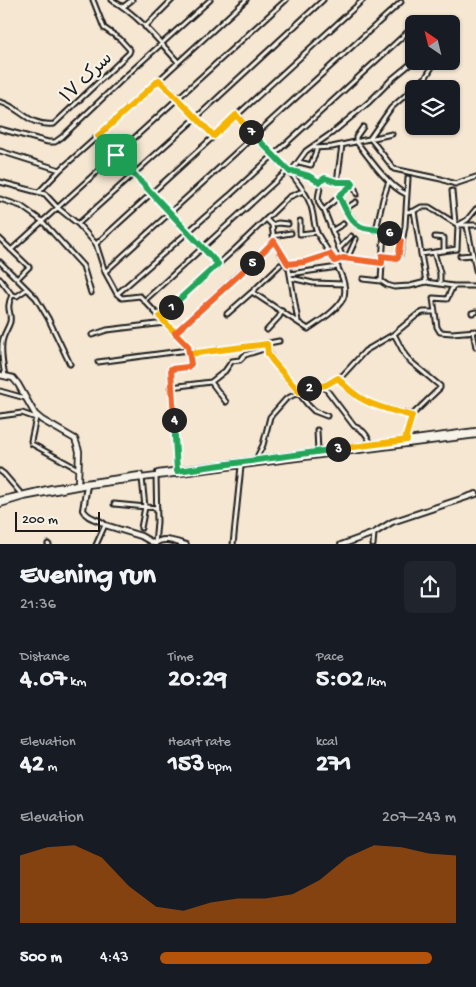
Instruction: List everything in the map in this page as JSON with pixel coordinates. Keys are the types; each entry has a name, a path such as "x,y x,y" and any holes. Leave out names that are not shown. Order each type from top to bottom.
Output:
{"main road":[{"path":"3,376 13,378 39,419 74,439 79,450 78,485"},
{"path":"78,485 241,466 476,433"},
{"path":"0,500 78,485 318,452 372,447 407,440 476,433"},
{"path":"0,504 22,496"}],"street":[{"name":"سرک ۱۷","path":"0,102 8,104 37,124 54,124 129,53 130,50 120,40 104,28 93,0"},
{"path":"112,0 145,26 178,62"},
{"path":"123,7 132,0"},
{"path":"145,26 172,0"},
{"path":"0,129 48,142 55,142 210,0"},
{"path":"39,193 60,170 246,0"},
{"path":"11,250 286,0"},
{"path":"78,224 323,0"},
{"path":"96,244 363,0"},
{"path":"105,272 401,2"},
{"path":"117,294 188,232 405,34"},
{"path":"144,301 290,171 306,151 369,102 405,68"},
{"path":"370,138 391,108 426,78 430,70"},
{"path":"159,80 214,136"},
{"path":"236,115 272,155 290,171 303,191 312,209 317,232 335,261 344,284 343,298 324,318 308,329 252,292"},
{"path":"356,141 356,137 363,127"},
{"path":"312,148 342,145 392,134"},
{"path":"98,136 218,264"},
{"path":"370,138 394,169 455,184 476,176"},
{"path":"356,141 389,181 398,190 406,194"},
{"path":"337,182 342,145"},
{"path":"299,162 311,165 317,148"},
{"path":"0,151 60,170"},
{"path":"290,171 309,176 319,182 325,178 337,182 350,182 353,184 357,194"},
{"path":"382,256 398,258 406,212 408,178"},
{"path":"376,230 389,181"},
{"path":"0,182 45,194 58,208 78,224 96,244 105,272 117,294 122,298 140,296 188,346 191,364 188,367 171,369 177,472"},
{"path":"324,210 353,184"},
{"path":"320,188 317,200 324,210 339,249 345,259"},
{"path":"160,317 241,244 288,197 303,191"},
{"path":"421,254 457,249 457,224 452,191"},
{"path":"339,196 345,209 357,225 364,228 384,230 401,241"},
{"path":"0,199 21,206 42,221 83,266 91,293"},
{"path":"345,209 356,202"},
{"path":"406,212 421,207 429,207 457,224 476,225"},
{"path":"457,224 467,220 476,209"},
{"path":"414,210 426,282"},
{"path":"266,219 272,225 274,241 288,264 298,322"},
{"path":"300,221 300,234 317,232"},
{"path":"272,225 278,223 288,224"},
{"path":"333,230 343,224"},
{"path":"467,226 476,270"},
{"path":"382,281 384,230"},
{"path":"274,236 291,232"},
{"path":"339,249 351,236"},
{"path":"436,237 444,238 444,251"},
{"path":"0,239 29,267 17,279"},
{"path":"345,259 356,240"},
{"path":"175,333 274,241"},
{"path":"434,252 440,273 440,284"},
{"path":"288,264 305,262 330,254"},
{"path":"460,256 473,255"},
{"path":"335,261 345,259 382,263"},
{"path":"0,262 36,298 48,318 70,364"},
{"path":"227,314 280,266"},
{"path":"291,276 338,267"},
{"path":"291,276 313,283 344,284"},
{"path":"0,279 12,295 17,296 28,289"},
{"path":"363,279 382,281 394,287 426,282 453,286 476,286"},
{"path":"453,286 448,299 433,298 438,327 440,332 474,332 476,347"},
{"path":"3,376 2,344 10,320 8,309 12,295"},
{"path":"267,330 282,311"},
{"path":"258,460 270,417 286,399 311,386 323,386 338,378 355,364 365,352 394,334 416,315 423,312 436,312"},
{"path":"92,335 107,330 165,323"},
{"path":"394,334 405,355 440,386 412,416 406,436 407,440"},
{"path":"171,387 211,382 225,371 232,361 240,360 245,355 278,341"},
{"path":"98,362 267,346"},
{"path":"267,346 272,360 314,411 327,416"},
{"path":"338,378 357,398 412,416"},
{"path":"211,382 226,402"},
{"path":"323,386 354,426 361,429 372,447"},
{"path":"0,391 26,398"},
{"path":"0,416 22,413 39,419 31,441 32,444 78,469"},
{"path":"317,430 318,452"},
{"path":"233,544 241,466"},
{"path":"0,472 4,474 22,496"},
{"path":"155,544 156,476"},
{"path":"141,528 145,507 142,478"},
{"path":"87,485 84,512 92,519 142,536 155,544"},
{"path":"341,544 374,533 392,522 476,494"},
{"path":"114,504 157,508"},
{"path":"96,544 105,525"},
{"path":"373,544 374,533"},
{"path":"155,544 162,540 186,544"}],"route":[{"path":"116,155 98,136 159,80 214,136 236,115 290,172 309,176 319,182 325,178 337,182 352,182 353,184 339,196 354,222 364,228 384,230 401,241 398,258 382,256 382,263 343,258 335,261 330,254 305,262 288,264 274,241 265,251 245,269 175,333 188,346 188,350 191,364 188,367 171,369 177,471 407,440 406,436 412,416 357,398 338,378 326,385 311,386 299,392 268,354 267,344 189,354 188,346 165,323 160,317 218,264 116,155"}]}
